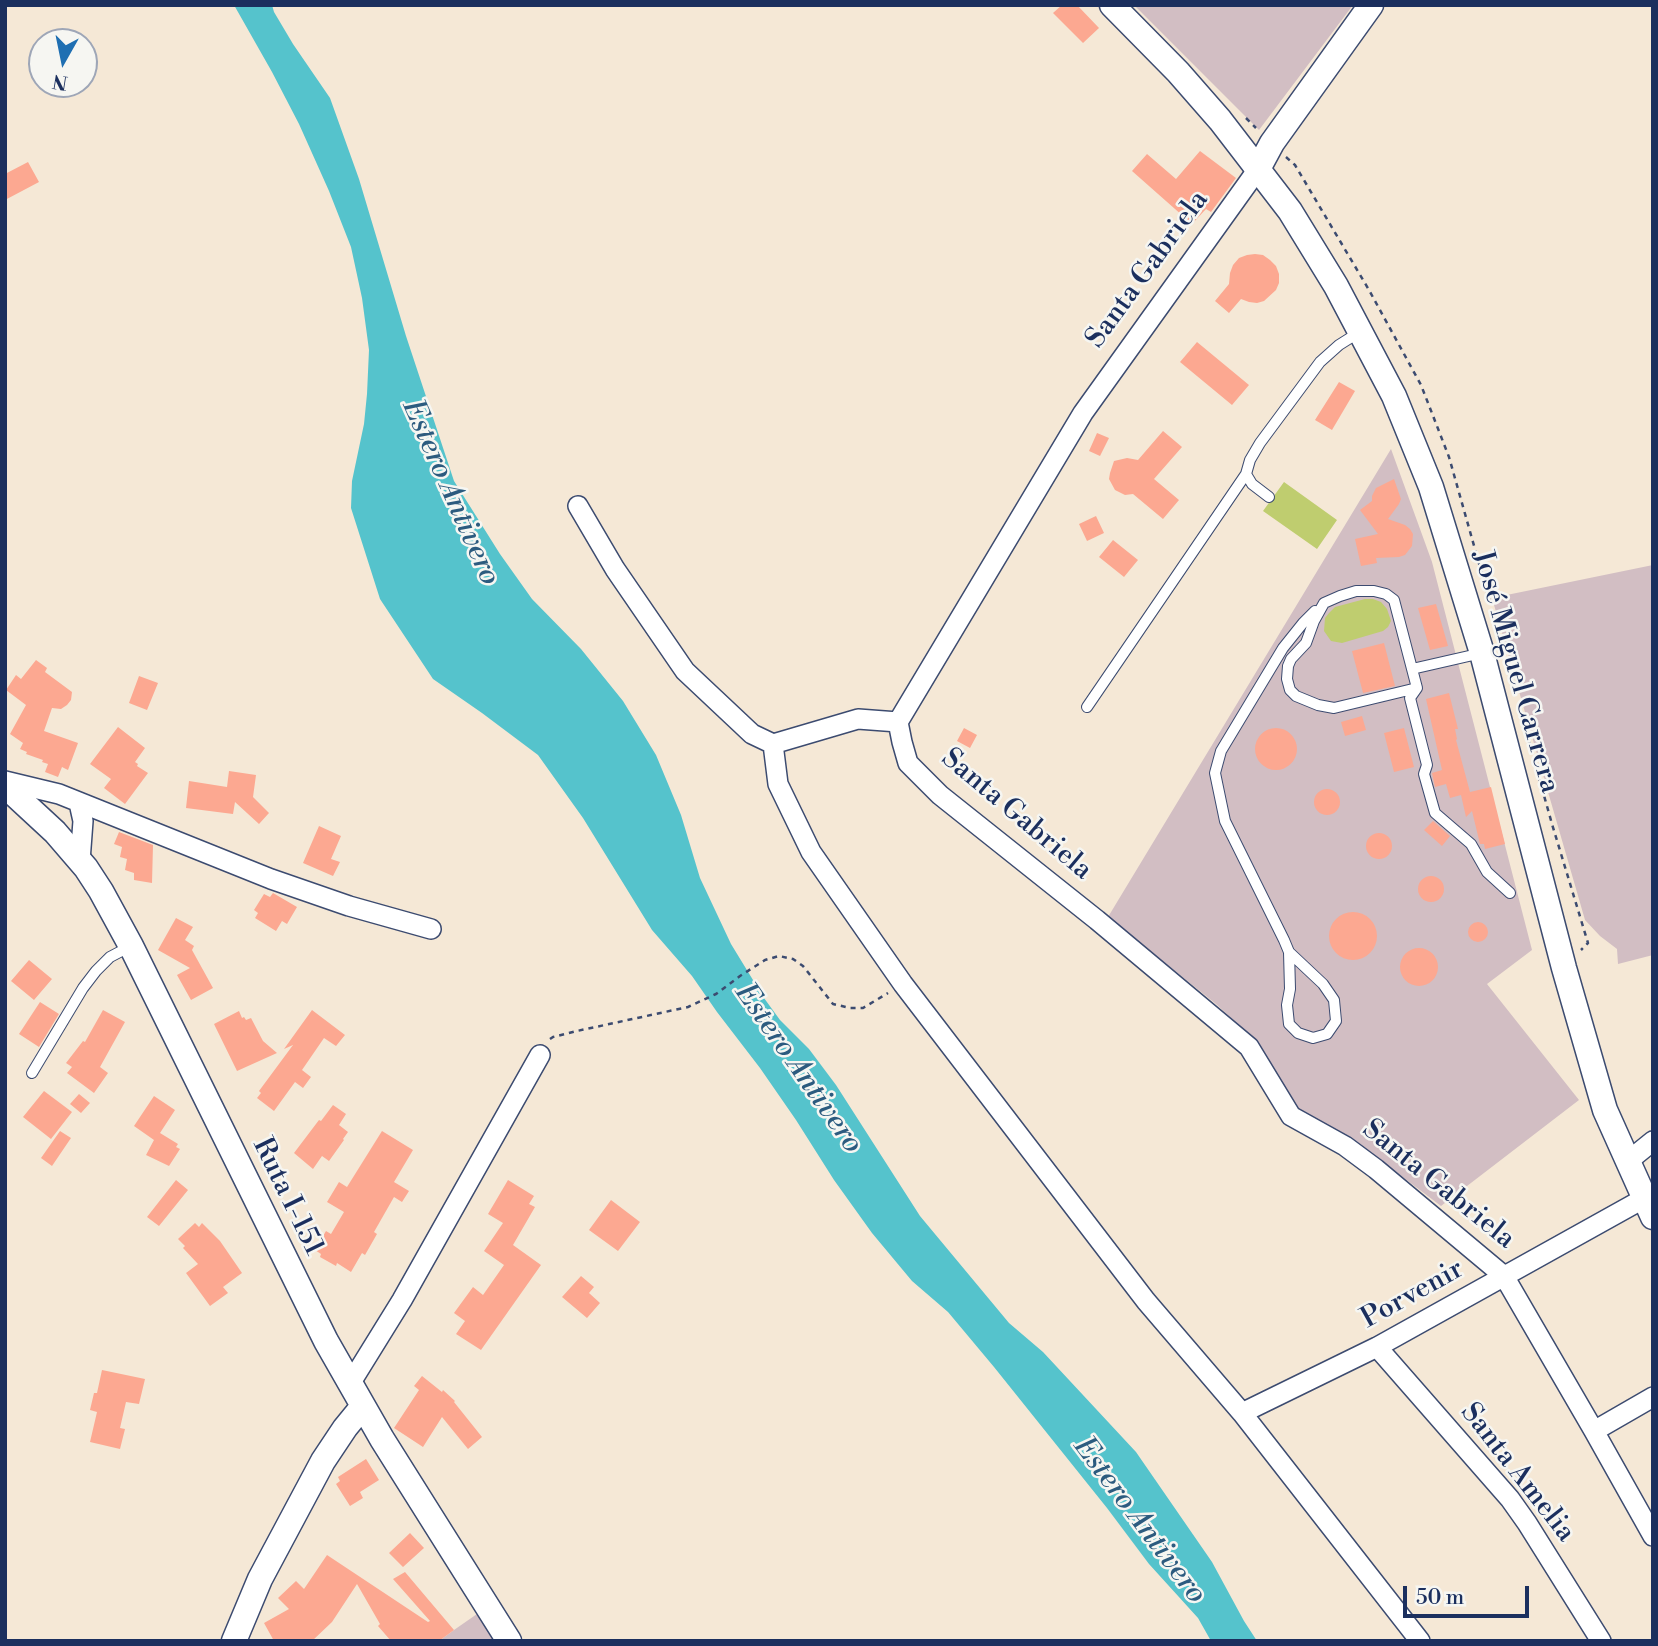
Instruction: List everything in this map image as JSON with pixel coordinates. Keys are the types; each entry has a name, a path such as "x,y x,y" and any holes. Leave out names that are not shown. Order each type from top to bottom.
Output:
{"street":[{"name":"José Miguel Carrera","path":"1112,5 1178,72 1220,120 1290,212 1336,286 1394,396 1431,487 1482,653 1605,1111 1648,1208"},
{"name":"Santa Gabriela","path":"1371,5 1272,143 1258,169 1083,413 898,722 908,762 940,795 1097,920 1249,1047 1291,1116 1345,1146 1376,1169 1504,1276 1653,1536"},
{"path":"578,506 615,569 685,671 752,734 773,744 858,719 898,722"},
{"path":"773,744 778,784 811,852 903,984 1146,1301 1242,1413 1420,1641"},
{"path":"5,781 60,794 271,879 349,906 431,929"},
{"name":"Ruta I-151","path":"5,788 38,815 80,861 101,891 131,946 326,1341 363,1406 509,1641"},
{"path":"79,803 82,821 80,861"},
{"path":"350,1384 409,1289 540,1055"},
{"path":"1627,1161 1653,1141"},
{"name":"Porvenir","path":"1242,1413 1377,1347 1504,1276 1648,1208"},
{"name":"Santa Amelia","path":"1377,1347 1504,1492 1527,1523 1601,1641"},
{"path":"1594,1431 1653,1396"},
{"path":"234,1641 260,1579 323,1461 363,1406"}],"lane":[{"path":"1087,707 1247,474 1250,460 1260,443 1320,362 1339,345 1360,332"},
{"path":"1247,474 1252,484 1269,497"},
{"path":"1289,953 1323,984 1334,1000 1336,1021 1327,1034 1313,1038 1298,1033 1289,1024 1289,953 1225,821 1215,773 1221,751 1283,648 1324,603 1340,596 1356,592 1374,592 1386,594 1394,600 1417,688 1410,698 1427,765 1424,774 1434,813 1471,844 1488,872 1510,893"},
{"path":"1324,603 1306,643 1288,666 1287,679 1290,690 1296,696 1334,708 1417,688"},
{"path":"1412,669 1482,653"},
{"path":"32,1073 96,971 110,957 131,946"}],"path":[{"path":"540,1055 553,1037 688,1007 716,994 765,960 779,956 793,959 803,967 833,1004 850,1009 863,1009 903,984"}],"shaded area":[{"path":"1134,5 1353,5 1259,130"},
{"path":"1391,449 1432,562 1532,950 1487,984 1579,1100 1441,1206 1359,1144 1302,1113 1288,1097 1256,1041 1216,1004 1108,917"},
{"path":"1653,565 1653,955 1618,964 1617,949 1585,920 1492,598"},
{"path":"477,1614 494,1641 439,1641 454,1630"}],"green space":[{"path":"1284,482 1337,520 1317,549 1263,511"},
{"path":"1365,599 1381,602 1387,609 1391,621 1388,627 1383,631 1342,643 1331,641 1324,631 1325,618 1329,613 1335,607"}],"water":[{"name":"Estero Antivero","path":"234,5 272,5 293,44 330,98 359,179 406,336 454,481 532,599 581,649 623,701 656,755 681,815 700,878 731,944 764,998 780,1020 809,1049 836,1085 920,1216 1009,1323 1043,1352 1136,1452 1212,1562 1257,1641 1211,1641 1198,1618 1149,1564 994,1367 948,1312 912,1281 872,1233 760,1068 692,976 652,930 583,818 538,755 433,679 380,599 351,508 352,481 364,424 369,350 351,247 299,124"}],"building":[{"path":"1062,5 1077,5 1099,28 1083,43 1053,13"},
{"path":"1200,151 1236,178 1211,212 1206,209 1192,224 1132,171 1147,154 1176,179"},
{"path":"28,162 39,182 5,200 5,174"},
{"path":"1263,255 1276,266 1279,283 1276,290 1264,301 1257,303 1241,299 1229,313 1215,301 1229,284 1233,265 1239,258"},
{"path":"1197,342 1249,385 1232,405 1180,362"},
{"path":"1339,382 1355,391 1332,430 1315,420"},
{"path":"1163,431 1182,447 1154,479 1179,500 1163,519 1133,494 1125,495 1115,490 1109,479 1114,461 1127,458 1138,460"},
{"path":"1097,433 1109,438 1100,456 1089,451"},
{"path":"1394,479 1401,499 1388,519 1410,529 1413,534 1412,546 1405,555 1376,558 1377,563 1361,566 1355,539 1378,534 1360,510 1372,501 1376,488"},
{"path":"1096,516 1104,533 1087,541 1079,524"},
{"path":"1113,540 1138,560 1124,577 1099,557"},
{"path":"1436,604 1448,646 1430,650 1418,608"},
{"path":"1384,643 1395,686 1363,693 1352,651"},
{"path":"36,660 47,668 45,672 72,692 67,705 61,709 52,708 44,731 78,743 68,770 62,767 58,777 45,772 48,764 26,754 27,752 20,749 23,743 10,734 26,705 6,690 16,675 21,679"},
{"path":"139,676 158,683 147,710 129,703"},
{"path":"1449,693 1458,729 1455,729 1456,740 1470,792 1491,787 1505,844 1485,849 1484,844 1480,844 1472,811 1466,817 1461,795 1450,798 1446,784 1435,787 1432,773 1442,770 1426,699"},
{"path":"1362,716 1366,730 1345,736 1341,722"},
{"path":"118,727 145,748 135,762 148,773 125,804 104,788 111,779 90,764"},
{"path":"964,728 977,735 970,748 957,741"},
{"path":"1276,728 1291,734 1297,749 1291,764 1276,770 1261,764 1255,749 1261,734"},
{"path":"1404,728 1414,767 1394,772 1384,733"},
{"path":"229,771 256,775 253,797 269,813 259,824 235,802 233,814 186,808 189,781 227,787"},
{"path":"1327,789 1336,793 1340,802 1336,811 1327,815 1318,811 1314,802 1318,793"},
{"path":"1433,821 1450,836 1442,846 1424,830"},
{"path":"319,826 341,836 331,859 340,862 333,876 303,863"},
{"path":"119,832 153,845 152,883 134,880 134,873 125,870 127,859 120,857 122,847 114,844"},
{"path":"1379,833 1388,837 1392,846 1388,855 1379,859 1370,855 1366,846 1370,837"},
{"path":"1431,876 1440,880 1444,889 1440,898 1431,902 1422,898 1418,889 1422,880"},
{"path":"273,893 297,907 287,924 282,921 276,931 255,918 258,913 254,910 264,894 270,897"},
{"path":"1353,912 1370,919 1377,936 1370,953 1353,960 1336,953 1329,936 1336,919"},
{"path":"176,918 193,927 185,940 194,946 192,950 213,988 191,1000 177,975 190,968 158,950"},
{"path":"1478,922 1485,925 1488,932 1485,939 1478,942 1471,939 1468,932 1471,925"},
{"path":"1419,948 1433,953 1438,967 1433,981 1419,986 1405,981 1400,967 1405,953"},
{"path":"29,960 52,979 34,1000 11,981"},
{"path":"40,1002 59,1014 39,1047 19,1034"},
{"path":"103,1010 125,1022 100,1067 108,1073 94,1093 67,1073 72,1067 66,1063 83,1041 85,1042"},
{"path":"312,1010 345,1035 336,1046 324,1038 302,1070 311,1077 303,1088 295,1082 274,1111 257,1098 261,1093 259,1091 293,1045 284,1049"},
{"path":"239,1011 242,1018 251,1018 263,1041 277,1053 237,1071 214,1024"},
{"path":"44,1091 72,1112 51,1139 23,1117"},
{"path":"79,1094 90,1103 81,1113 70,1104"},
{"path":"154,1096 175,1110 160,1133 178,1144 176,1147 180,1149 169,1166 146,1155 154,1140 134,1126"},
{"path":"333,1105 346,1114 339,1125 348,1132 329,1161 322,1156 313,1169 294,1153"},
{"path":"60,1131 71,1138 52,1166 41,1158"},
{"path":"382,1131 413,1150 394,1182 409,1191 402,1202 394,1197 374,1232 377,1234 365,1255 362,1253 351,1272 320,1257 321,1254 315,1250 326,1231 331,1234 344,1212 327,1202 339,1182 347,1187"},
{"path":"176,1180 188,1190 159,1226 147,1217"},
{"path":"508,1180 534,1196 529,1204 535,1207 513,1245 541,1265 481,1350 456,1334 465,1321 454,1313 473,1287 483,1295 504,1265 484,1251 503,1223 488,1214"},
{"path":"611,1200 640,1222 618,1251 589,1230"},
{"path":"195,1223 199,1227 202,1223 220,1241 242,1273 223,1287 228,1293 210,1306 186,1273 198,1264 178,1239"},
{"path":"581,1276 594,1287 589,1293 600,1303 587,1318 562,1297"},
{"path":"102,1370 145,1379 139,1404 126,1402 120,1428 125,1429 120,1449 90,1442 97,1412 90,1410"},
{"path":"422,1376 455,1401 482,1437 468,1449 442,1417 423,1447 394,1428 419,1390 414,1386"},
{"path":"366,1459 379,1480 360,1492 363,1498 350,1506 336,1484 340,1481 338,1477"},
{"path":"410,1533 424,1548 403,1567 389,1553"},
{"path":"327,1555 428,1622 430,1621 393,1579 405,1572 454,1630 439,1641 391,1641 378,1626 380,1624 357,1584 332,1622 312,1641 274,1641 264,1623 289,1609 278,1598 296,1581 304,1589"}]}
